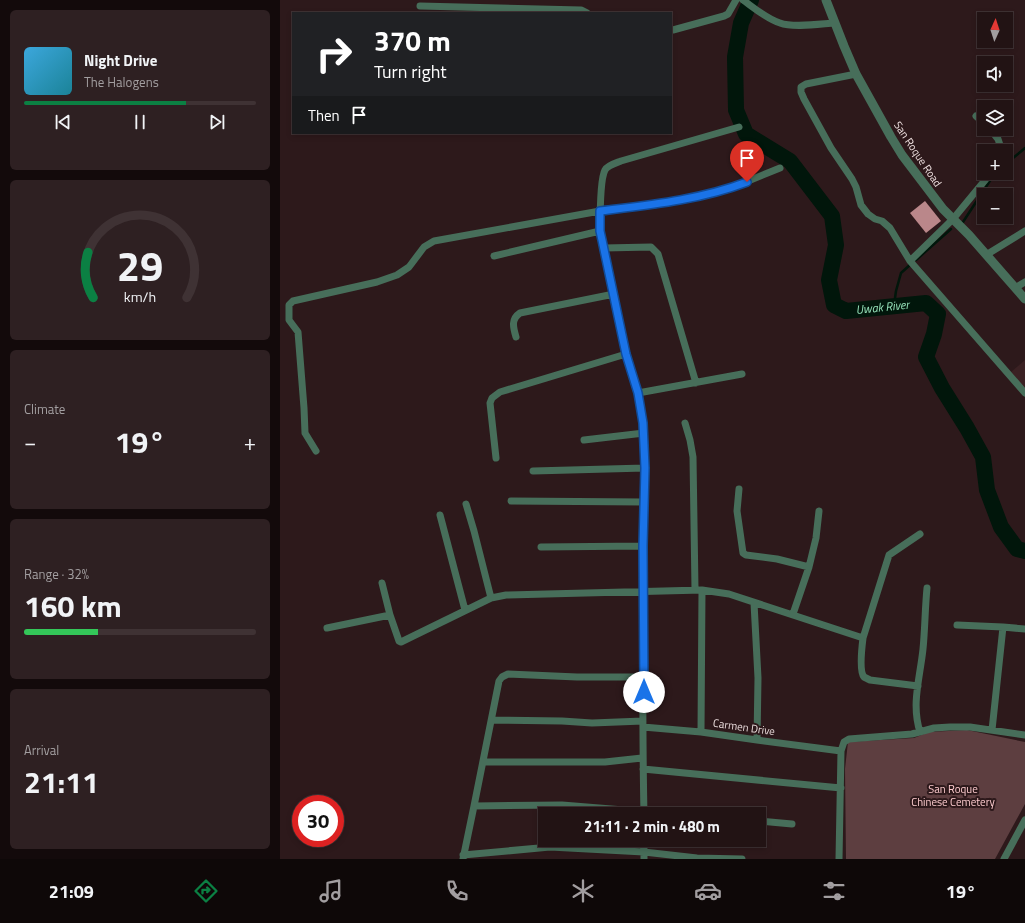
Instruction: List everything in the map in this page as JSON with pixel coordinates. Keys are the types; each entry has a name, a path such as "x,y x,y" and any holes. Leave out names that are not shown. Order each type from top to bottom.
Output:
{"street":[{"path":"504,0 504,8"},
{"path":"673,30 724,16 728,14 736,0"},
{"path":"743,0 762,14 779,23 790,26 835,23"},
{"name":"San Roque Road","path":"826,0 856,74 902,155 931,195 1025,299"},
{"path":"420,6 450,10 504,8 581,10 585,12"},
{"path":"856,74 806,84 801,87 801,92 831,148 856,187 861,205 868,214 875,219 882,221 890,228 910,261 1025,393"},
{"path":"644,807 642,758 644,677 644,433 638,393 626,354 600,231 600,211 604,171 609,166 621,161 739,127"},
{"path":"316,451 305,433 298,332 289,320 289,304 377,282 397,275 409,267 424,246 434,241 600,211 654,205 726,190 780,168"},
{"path":"910,261 953,219 985,180"},
{"path":"494,256 600,231"},
{"path":"986,255 1025,231"},
{"path":"604,248 651,247 658,254 696,383"},
{"path":"1015,288 1025,282"},
{"path":"516,337 513,324 516,316 520,313 614,294"},
{"path":"496,458 490,403 492,398 500,392 626,354"},
{"path":"638,393 742,374"},
{"path":"685,423 693,457 699,590 701,732"},
{"path":"584,440 644,433"},
{"path":"533,471 645,468"},
{"path":"739,489 737,511 743,552 746,555 777,559 809,568"},
{"path":"511,501 643,502"},
{"path":"466,504 491,598"},
{"path":"793,614 809,568 816,538 819,511"},
{"path":"440,515 465,610"},
{"path":"918,686 870,680 864,677 862,672 861,656 863,638 889,555 920,534"},
{"path":"541,547 643,546"},
{"path":"382,583 390,615 399,641 401,642 491,598 506,595 699,590 729,594 863,638"},
{"path":"920,732 915,716 923,650 927,588"},
{"path":"754,603 758,678 757,740"},
{"path":"327,628 390,615"},
{"path":"957,625 1025,629"},
{"path":"992,730 1004,628"},
{"path":"644,677 505,675 499,681 484,762 463,857 550,847 644,856 742,859"},
{"name":"Carmen Drive","path":"492,720 643,724 841,751"},
{"path":"839,859 841,751 844,742 849,739 912,734 934,728 950,727 970,727 1025,735"},
{"path":"484,762 605,762 642,758"},
{"path":"643,770 841,788"},
{"path":"474,806 562,805 582,807"},
{"path":"1004,859 1025,820"},
{"path":"766,822 792,824"}],"shaded area":[{"path":"1025,360 1025,390 1011,372"}],"green space":[{"name":"San Roque Chinese Cemetery","path":"967,730 1025,742 1025,804 995,859 846,859 845,769 848,742 914,738 929,732"}],"building":[{"path":"925,201 941,221 926,233 910,213"}],"waterway":[{"name":"Uwak River","path":"751,0 741,23 735,57 736,110 746,134 790,161 832,216 836,245 829,280 834,305 846,311 926,303 938,314 934,334 926,357 942,388 983,457 987,490 1001,527 1017,549 1025,551"},
{"path":"1013,158 1025,148"},
{"path":"963,222 990,180"},
{"path":"916,260 951,229"},
{"path":"895,298 901,273 911,264"}],"route":[{"path":"644,692 643,502 645,468 643,423 638,393 626,354 600,231 600,211 654,205 726,190 747,182"}]}
